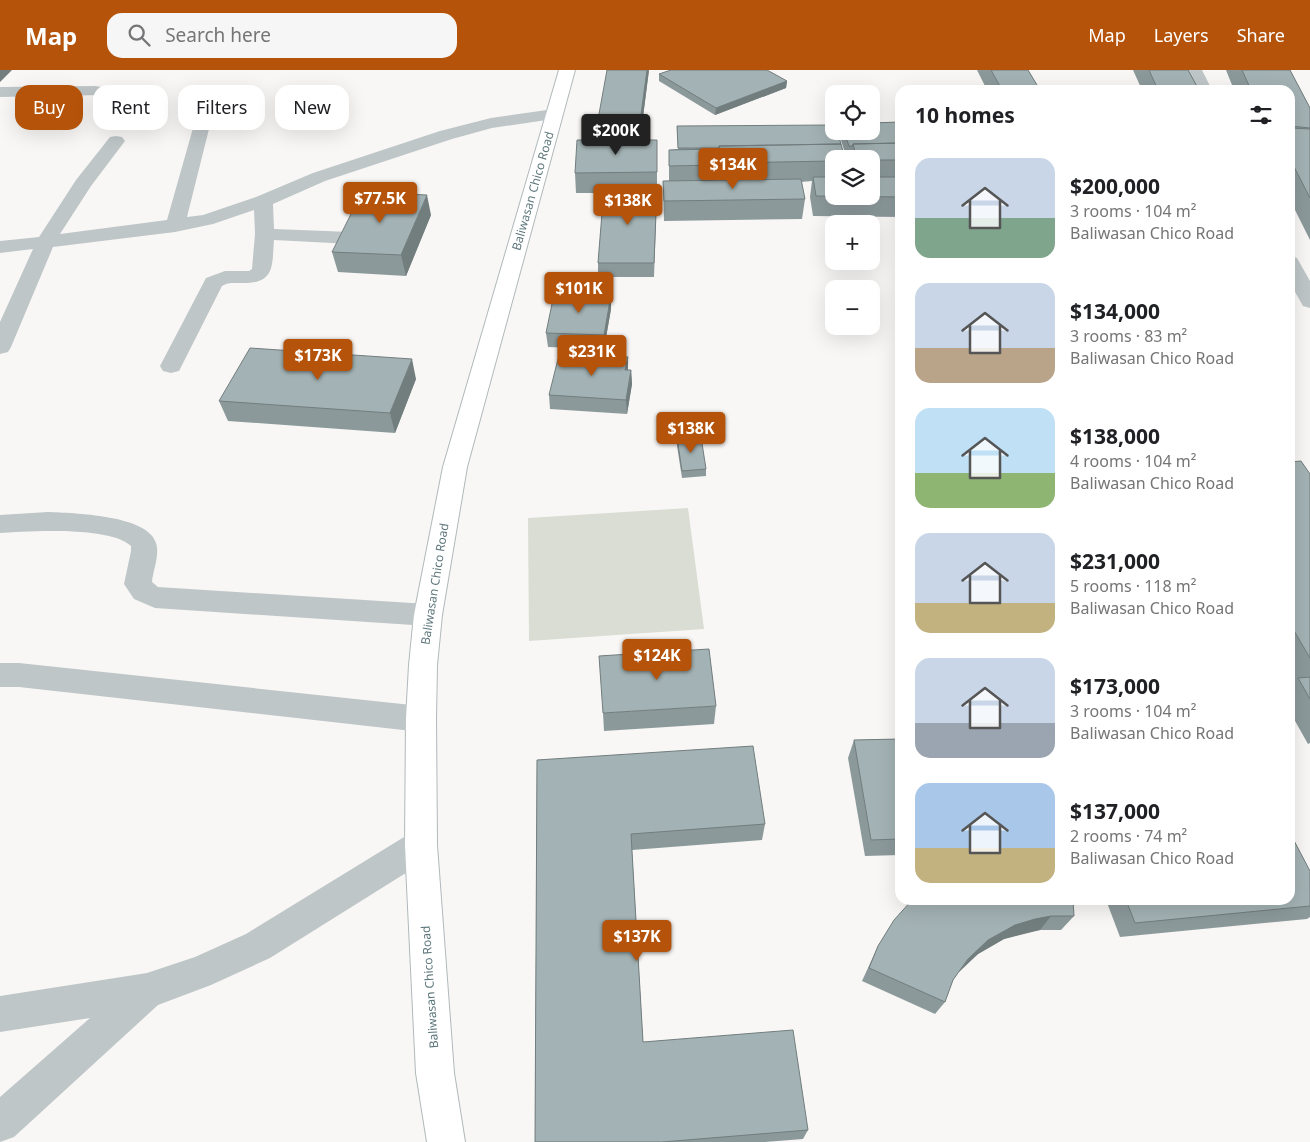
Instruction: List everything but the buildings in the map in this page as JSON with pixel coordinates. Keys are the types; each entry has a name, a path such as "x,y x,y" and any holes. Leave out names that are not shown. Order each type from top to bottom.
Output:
{"main road":[{"name":"Baliwasan Chico Road","path":"446,1142 435,1073 421,845 420,719 428,615 455,467 566,70"}],"street":[{"path":"1194,70 1202,85"},
{"path":"0,92 93,91"},
{"path":"0,247 175,226 222,215 263,201 319,176 446,135 492,123 554,114"},
{"path":"175,226 200,130"},
{"path":"0,347 46,241 83,184 116,141"},
{"path":"171,366 213,282 224,276 252,276 260,274 264,268 265,234 263,201"},
{"path":"265,234 351,238"},
{"path":"1295,272 1310,302"},
{"path":"0,524 41,521 100,526 127,530 136,534 142,541 144,550 138,584 144,592 155,597 428,615"},
{"path":"0,675 29,676 420,719"},
{"path":"0,1014 147,991 199,973 258,946 421,845"},
{"path":"0,1123 147,991"}],"shaded area":[{"path":"688,508 704,629 529,641 528,518"}]}
